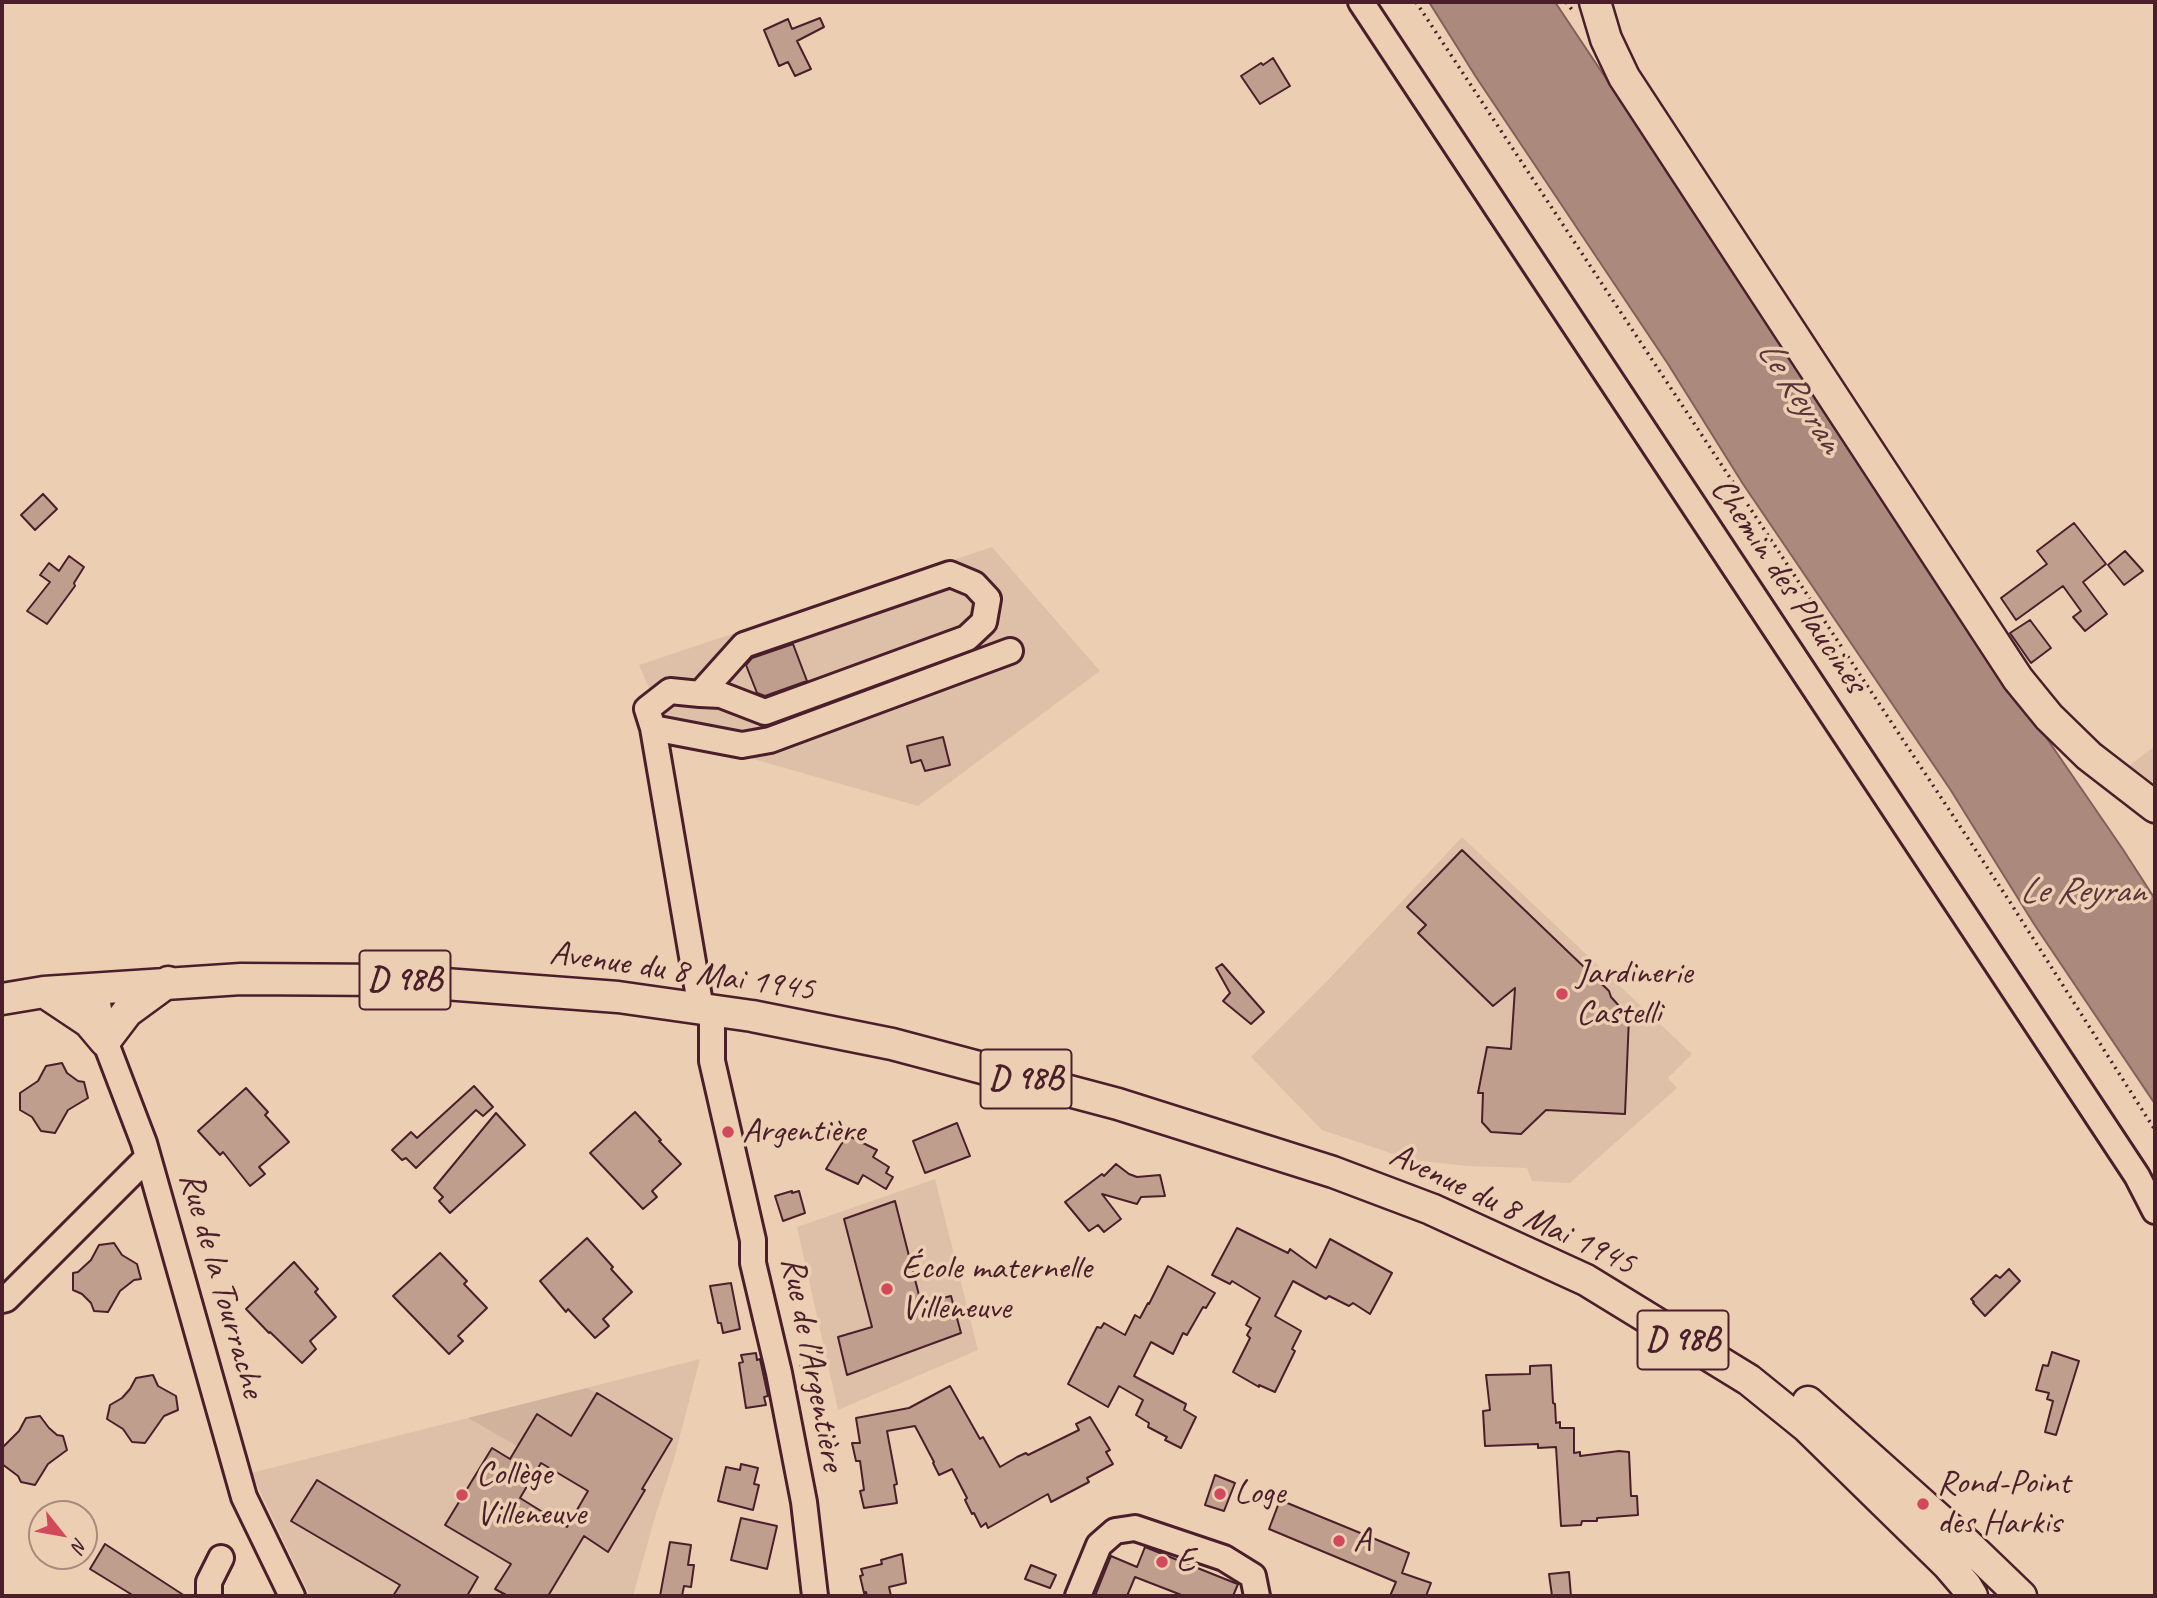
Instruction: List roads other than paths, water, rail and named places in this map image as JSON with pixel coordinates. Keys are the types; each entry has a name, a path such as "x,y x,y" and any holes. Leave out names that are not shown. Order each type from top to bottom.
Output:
{"main road":[{"path":"1595,2 1606,39 1624,77 2018,679 2049,717 2088,756 2155,807"},
{"name":"Avenue du 8 Mai 1945","path":"2,999 44,992 241,979 391,979 606,996 752,1016 905,1047 1118,1104 1333,1172 1431,1209 1586,1280 1749,1380 1816,1436 1948,1565 1972,1596"},
{"path":"44,992 89,1023 105,1041 127,1012 168,982"},
{"name":"Avenue du 8 Mai 1945","path":"1333,1172 1432,1195 1594,1265 1759,1366 1820,1412 2021,1596"}],"street":[{"name":"Chemin des Plaucines","path":"1361,2 2137,1176 2155,1211"},
{"path":"700,694 744,645 950,574 974,584 988,599 984,622 967,638 765,712 721,695 700,694 670,691 647,709 653,728 742,745 770,740 1010,651"},
{"name":"Rue de l'Argentière","path":"653,728 707,1009 712,1061 753,1240 753,1263 779,1373 804,1502 815,1596"},
{"name":"Rue de la Tourrache","path":"95,988 105,1041 146,1150 244,1497 292,1596"},
{"path":"2,1284 70,1211 146,1150"},
{"path":"2,1300 6,1299 146,1150"},
{"name":"Rue de l'Argentière","path":"753,1240 765,1261 790,1371 805,1456 804,1502"},
{"path":"1078,1596 1099,1545 1115,1531 1135,1528 1224,1558 1253,1576 1257,1596"},
{"path":"209,1596 209,1582 221,1558"}],"water":[{"name":"Le Reyran","path":"1429,2 1555,2 2122,848 2155,899 2155,1104 2034,924 1950,789 1743,484 1668,364 1476,77"}],"place":[{"name":"Jardinerie Castelli","path":"1562,994"},
{"name":"Argentière","path":"728,1132"},
{"name":"École maternelle Villeneuve","path":"887,1289"},
{"name":"Loge","path":"1220,1494"},
{"name":"Collège Villeneuve","path":"462,1495"},
{"name":"Rond-Point des Harkis","path":"1923,1504"},
{"name":"A","path":"1339,1541"},
{"name":"E","path":"1162,1562"}]}
